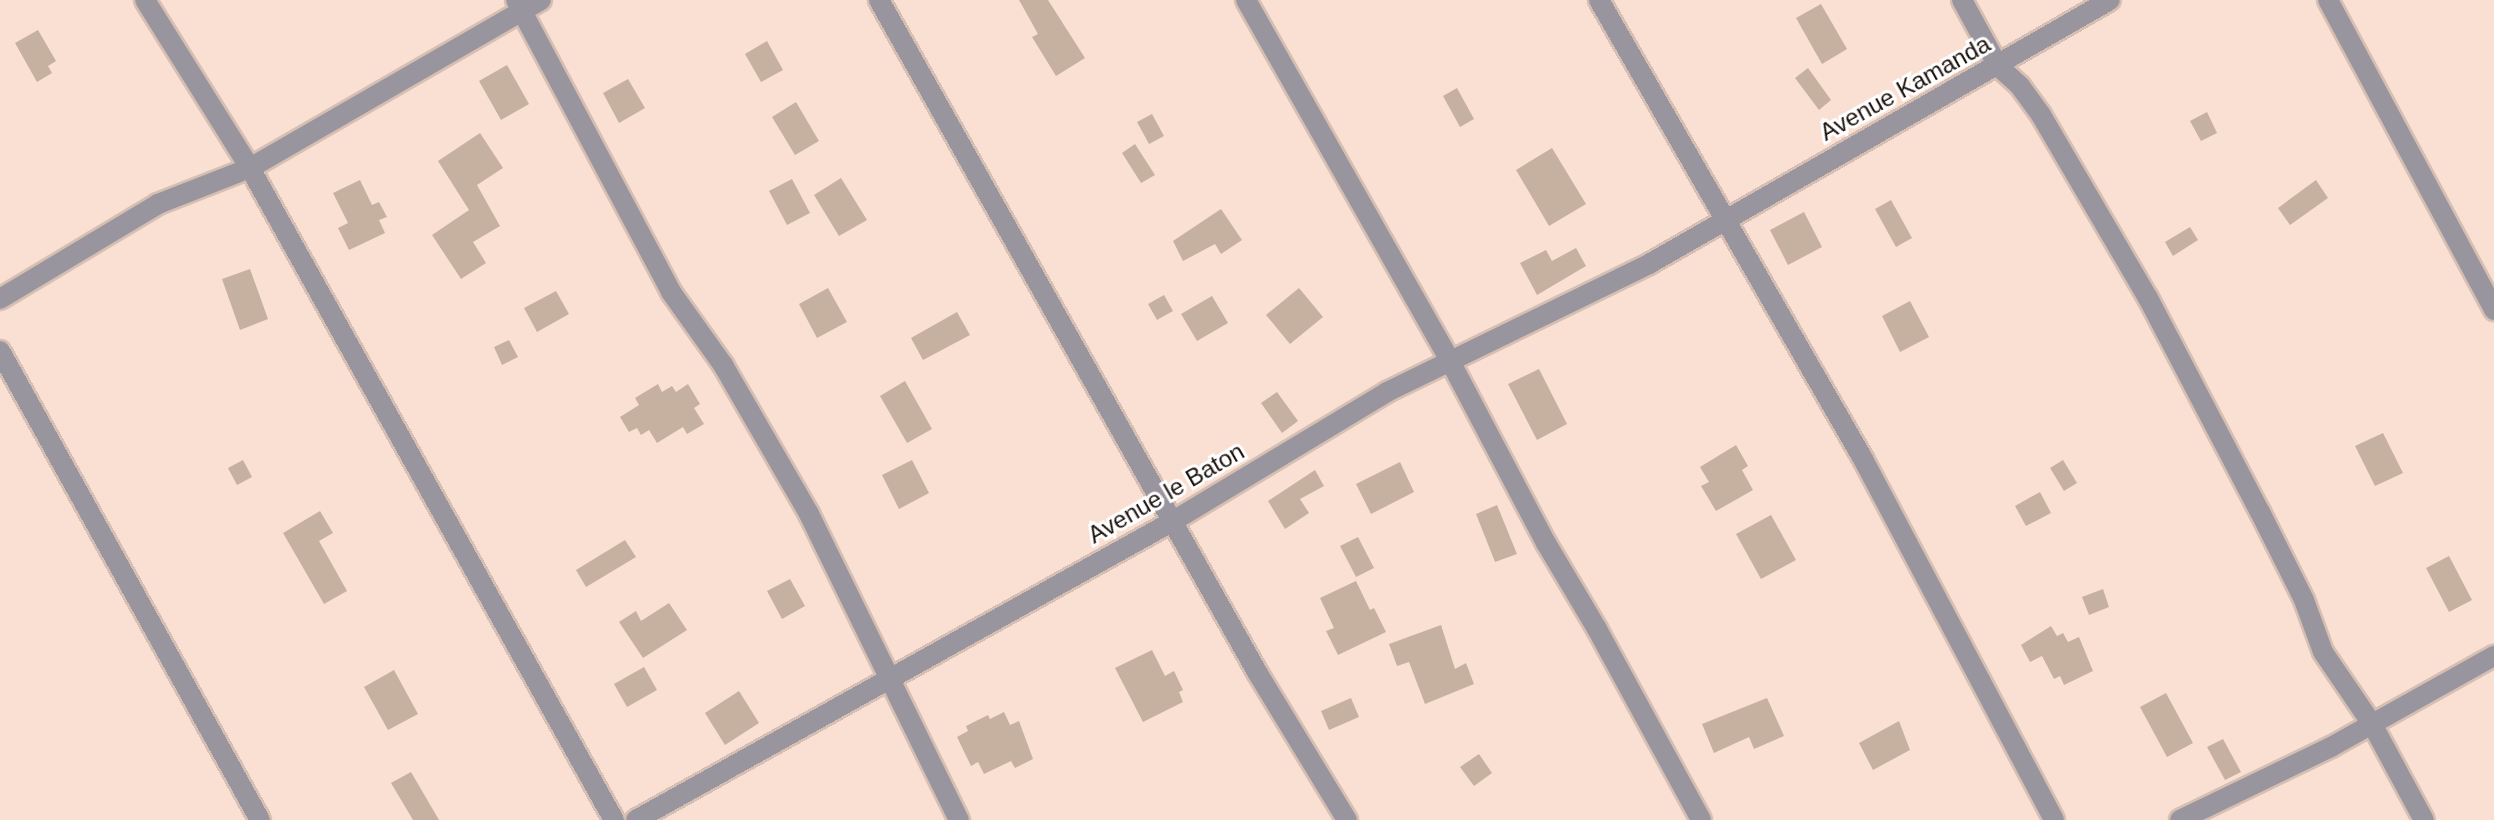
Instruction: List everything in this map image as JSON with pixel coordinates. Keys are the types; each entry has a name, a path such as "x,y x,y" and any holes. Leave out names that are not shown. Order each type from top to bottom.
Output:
{"street":[{"path":"145,0 250,168 614,820"},
{"path":"0,299 158,204 250,168 448,56 519,5 541,0"},
{"path":"879,0 1092,382 1175,520 1257,672 1347,820"},
{"path":"1246,0 1450,361 1546,543 1597,629 1701,820"},
{"path":"1599,0 1863,459 2054,820"},
{"path":"1962,0 1998,66 2020,86 2041,115 2141,286 2249,489 2304,600 2323,652 2372,724 2424,820"},
{"name":"Avenue Kamanda","path":"1724,218 2110,0"},
{"path":"2328,0 2494,310"},
{"path":"519,5 671,292 723,365 809,514 959,820"},
{"name":"Avenue le Baton","path":"636,820 1175,520 1387,392 1649,264 1724,218"},
{"path":"0,351 260,820"},
{"path":"2180,820 2372,724 2494,656"}],"building":[{"path":"1019,0 1048,0 1085,58 1056,76 1032,37 1038,34"},
{"path":"1821,4 1847,49 1822,64 1796,18"},
{"path":"38,30 56,61 48,66 52,73 37,82 15,43"},
{"path":"767,41 783,70 761,82 745,54"},
{"path":"507,65 529,104 501,120 479,81"},
{"path":"1808,68 1831,100 1819,110 1795,78"},
{"path":"628,79 645,108 619,123 603,93"},
{"path":"1457,88 1474,119 1460,127 1443,96"},
{"path":"796,102 819,141 795,155 772,117"},
{"path":"2207,112 2217,133 2201,141 2190,121"},
{"path":"1152,114 1164,136 1149,144 1137,122"},
{"path":"480,133 503,168 477,185 500,226 473,242 486,263 461,279 432,235 469,210 438,161"},
{"path":"1135,144 1155,175 1141,183 1122,153"},
{"path":"1552,148 1586,204 1549,226 1516,170"},
{"path":"841,178 867,220 839,236 814,195"},
{"path":"792,179 810,213 787,225 769,191"},
{"path":"360,180 372,205 379,202 387,217 379,220 385,233 349,250 338,228 348,223 333,193"},
{"path":"2316,180 2328,198 2290,225 2278,208"},
{"path":"1891,200 1912,238 1896,247 1875,209"},
{"path":"1221,209 1242,240 1221,254 1215,244 1183,261 1173,241"},
{"path":"1804,212 1822,247 1788,265 1770,230"},
{"path":"2190,227 2198,240 2173,256 2165,242"},
{"path":"1576,248 1586,266 1537,295 1520,263 1546,250 1552,261"},
{"path":"250,269 268,319 240,330 222,279"},
{"path":"828,288 847,322 817,338 799,304"},
{"path":"1299,288 1323,317 1290,344 1266,315"},
{"path":"556,291 569,314 537,332 524,308"},
{"path":"1164,295 1173,311 1157,320 1148,304"},
{"path":"1212,296 1228,323 1197,341 1181,314"},
{"path":"1910,301 1929,337 1900,352 1882,316"},
{"path":"957,312 970,335 923,360 911,338"},
{"path":"509,340 518,357 502,365 494,347"},
{"path":"1539,369 1567,424 1537,440 1508,384"},
{"path":"905,381 932,429 907,443 880,396"},
{"path":"658,384 662,392 672,386 676,392 688,384 700,404 694,408 704,424 687,434 683,427 657,443 649,430 641,435 637,428 629,432 620,417 639,405 635,398"},
{"path":"1277,392 1298,421 1282,433 1261,403"},
{"path":"2383,433 2403,473 2375,486 2355,446"},
{"path":"1736,445 1748,466 1742,470 1753,490 1716,511 1701,486 1709,482 1700,467"},
{"path":"243,460 252,477 237,485 228,468"},
{"path":"912,460 929,493 899,509 882,475"},
{"path":"2063,460 2077,483 2064,491 2050,468"},
{"path":"1400,462 1414,492 1371,514 1356,484"},
{"path":"1315,470 1324,486 1300,499 1309,513 1285,529 1268,501"},
{"path":"2040,492 2051,513 2026,526 2015,506"},
{"path":"1497,505 1517,554 1495,562 1476,514"},
{"path":"320,511 333,533 319,541 347,591 324,604 283,533"},
{"path":"1771,515 1796,560 1761,579 1736,534"},
{"path":"1358,537 1374,568 1356,577 1340,546"},
{"path":"625,540 636,557 586,587 576,570"},
{"path":"2449,556 2472,600 2449,612 2426,568"},
{"path":"790,579 805,606 782,619 767,591"},
{"path":"1356,581 1370,610 1374,608 1386,632 1338,655 1326,631 1334,628 1320,598"},
{"path":"2103,589 2109,607 2089,615 2082,597"},
{"path":"669,603 687,630 643,658 619,622 636,611 641,621"},
{"path":"1441,625 1455,669 1466,663 1474,684 1425,704 1409,662 1397,666 1389,644"},
{"path":"2051,626 2057,636 2063,633 2068,642 2079,637 2093,671 2064,685 2060,676 2054,679 2042,656 2030,662 2021,645"},
{"path":"1152,650 1165,676 1174,671 1183,690 1179,692 1183,702 1143,722 1115,668"},
{"path":"644,667 657,690 627,707 614,684"},
{"path":"394,670 418,714 388,730 364,687"},
{"path":"739,691 759,723 725,745 705,713"},
{"path":"2166,693 2193,743 2167,757 2140,707"},
{"path":"1351,698 1359,717 1329,730 1321,711"},
{"path":"1767,698 1784,736 1754,749 1749,737 1714,753 1702,724"},
{"path":"1004,712 1010,725 1019,721 1033,759 1015,768 1011,761 984,774 978,762 971,766 957,737 968,731 966,726 988,715 990,719"},
{"path":"1899,721 1910,750 1873,770 1859,743"},
{"path":"2223,739 2241,772 2225,780 2207,747"},
{"path":"1479,754 1492,773 1474,786 1460,767"},
{"path":"411,772 439,820 413,820 391,783"}]}
